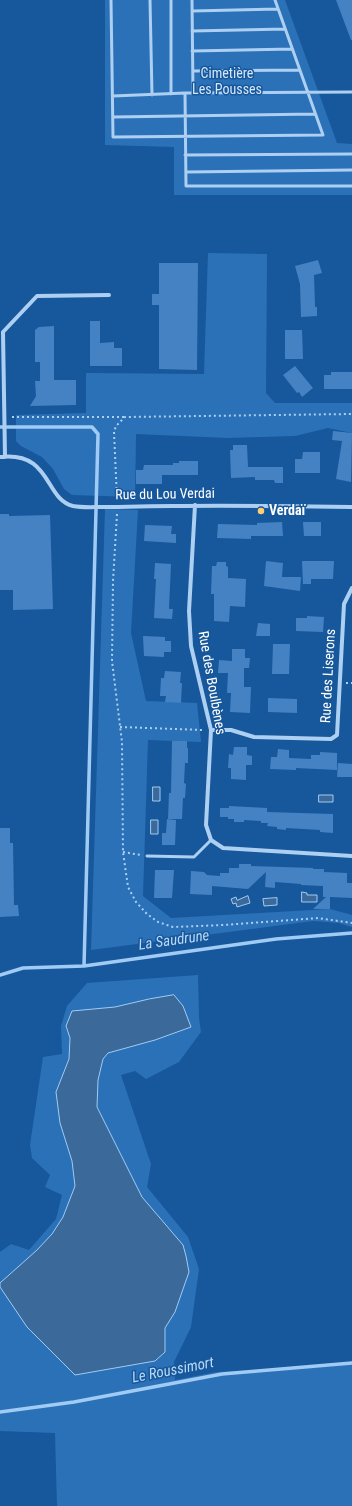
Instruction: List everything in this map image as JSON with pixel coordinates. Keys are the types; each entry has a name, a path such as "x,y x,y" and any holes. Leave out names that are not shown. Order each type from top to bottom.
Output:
{"street":[{"path":"2,457 5,435 3,332 37,296 109,295"},
{"name":"Rue du Lou Verdai","path":"2,457 22,458 34,464 45,474 60,498 72,505 84,507 260,505 352,507"},
{"name":"Rue des Boulbènes","path":"195,506 189,611 191,646 211,730 206,825 210,840"},
{"name":"Rue des Liserons","path":"211,730 231,730 254,737 331,740 337,735 344,604 352,588"},
{"path":"210,840 223,848 352,856"}],"lane":[{"path":"111,0 113,137 323,136 275,0"},
{"path":"150,0 152,95"},
{"path":"171,0 171,94"},
{"path":"192,0 193,93"},
{"path":"192,11 278,9"},
{"path":"192,31 285,29"},
{"path":"192,51 292,49"},
{"path":"193,71 299,70"},
{"path":"113,96 185,93 352,92"},
{"path":"185,93 186,186 352,186"},
{"path":"113,117 315,114"},
{"path":"186,155 352,154"},
{"path":"186,172 352,170"},
{"path":"147,856 194,856 210,840"}],"path":[{"path":"4,417 352,414"},
{"path":"125,417 116,426 114,432 117,507 113,581 112,661 122,742 122,852 128,887 136,902 147,914 158,922 173,927 318,918 352,923"},
{"path":"120,727 211,730"},
{"path":"122,852 147,856"}],"green space":[{"name":"Cimetière Les Pousses","path":"105,0 285,0 337,143 352,144 352,195 174,195 174,147 105,145"},
{"path":"208,253 267,254 266,393 275,403 352,403 352,433 328,428 295,436 228,438 136,434 135,497 72,495 64,489 53,469 42,457 21,446 16,441 16,415 86,413 86,373 204,374"},
{"path":"105,509 138,510 131,633 146,701 197,703 201,742 148,740 143,896 171,918 330,909 352,915 352,927 339,923 313,921 91,950"},
{"path":"198,975 199,1018 201,1032 179,1062 146,1079 135,1071 121,1075 151,1164 147,1187 188,1237 199,1269 191,1327 174,1362 175,1380 216,1372 322,1367 343,1365 352,1362 352,1506 57,1506 55,1433 0,1431 0,1252 11,1244 29,1250 56,1219 62,1195 45,1187 50,1175 32,1158 30,1145 43,1057 62,1054 61,1026 67,1006 87,983"}],"shaded area":[{"path":"153,787 160,787 160,801 153,801"},
{"path":"319,795 333,795 333,802 319,802"},
{"path":"151,820 158,820 158,834 151,834"},
{"path":"302,892 307,893 307,895 317,895 317,902 302,902"},
{"path":"248,896 250,903 237,907 236,903 233,904 231,899 236,897 237,900"},
{"path":"277,898 277,905 264,906 263,899"},
{"path":"174,995 183,1006 191,1027 155,1040 108,1053 103,1059 98,1080 97,1107 142,1197 183,1245 189,1272 175,1312 165,1328 165,1352 155,1361 75,1375 27,1327 0,1287 0,1283 37,1250 52,1234 63,1217 75,1186 72,1161 60,1123 56,1092 69,1059 70,1038 66,1026 72,1011 115,1007"}],"building":[{"path":"336,0 352,0 352,40 351,40"},
{"path":"318,260 322,273 314,275 315,307 317,307 317,316 301,317 300,284 295,266"},
{"path":"159,263 198,263 197,370 159,369 159,305 152,305 152,294 159,294"},
{"path":"90,321 100,321 100,343 114,342 114,348 122,348 122,366 90,366"},
{"path":"54,326 54,380 76,380 76,405 30,406 36,396 35,381 40,381 40,362 35,362 35,330 39,327"},
{"path":"285,330 302,330 303,359 285,359"},
{"path":"295,366 313,388 302,397 283,375"},
{"path":"331,372 352,372 352,389 324,389 324,375 331,375"},
{"path":"333,431 352,433 351,482 336,479 342,441 332,440"},
{"path":"233,445 247,445 248,467 283,467 283,483 275,483 274,480 255,480 255,477 231,478 230,450 233,450"},
{"path":"303,452 320,452 320,473 295,473 295,459 302,459"},
{"path":"179,461 198,461 198,475 162,475 162,484 136,484 136,470 143,470 144,465 173,465 173,463 179,463"},
{"path":"0,514 9,514 9,516 50,515 53,609 13,610 13,590 0,590"},
{"path":"282,522 283,536 251,536 251,539 217,538 218,524 257,525 257,523"},
{"path":"303,522 321,522 321,536 304,536"},
{"path":"145,525 172,526 171,534 176,534 176,543 144,541"},
{"path":"266,561 283,563 282,577 301,577 300,591 264,586"},
{"path":"302,561 334,561 333,579 311,579 311,584 303,584"},
{"path":"217,562 226,562 226,566 228,567 228,578 246,579 245,607 230,606 229,622 214,621 214,594 211,594 212,566 216,566"},
{"path":"155,563 171,564 169,609 173,609 172,619 154,618 156,579 154,579"},
{"path":"307,616 324,617 323,632 296,631 296,618 307,618"},
{"path":"258,623 270,624 270,636 256,636"},
{"path":"143,636 165,637 165,641 171,641 171,652 164,652 164,657 144,656"},
{"path":"273,644 290,644 289,674 272,674"},
{"path":"232,649 245,649 245,658 250,658 249,668 244,668 244,687 251,687 250,713 230,712 231,693 227,693 228,673 218,673 219,660 232,661"},
{"path":"165,671 181,672 181,703 165,702 166,696 160,696 161,678 164,678"},
{"path":"268,698 297,699 297,713 268,712"},
{"path":"172,741 187,741 188,748 188,763 185,763 184,783 186,784 185,798 183,798 182,819 168,819 169,793 171,793"},
{"path":"234,747 247,747 247,755 252,756 252,765 246,765 246,780 231,779 231,768 228,768 229,754 233,755"},
{"path":"278,749 289,750 289,758 311,759 311,755 320,755 320,752 337,753 337,770 296,768 296,770 270,769 271,757 277,757"},
{"path":"338,763 352,764 352,777 337,777"},
{"path":"229,806 267,808 267,812 333,814 333,833 320,832 320,830 286,828 286,830 277,829 277,827 267,826 268,823 261,823 261,821 244,820 244,822 234,822 234,819 220,817 220,808 229,808"},
{"path":"167,819 176,820 175,845 162,845 162,833 166,833"},
{"path":"0,828 10,828 10,843 13,843 14,905 18,905 19,916 0,917"},
{"path":"239,864 251,864 251,866 313,868 324,869 324,872 347,873 347,883 352,883 352,898 330,897 330,909 313,909 326,897 323,897 323,886 275,882 275,888 265,887 266,872 248,889 212,886 212,895 190,894 191,871 204,872 207,875 220,876 220,873 229,873 229,868 239,868"},
{"path":"155,870 174,870 172,898 154,898"}],"waterway":[{"path":"0,427 92,427 98,434 84,966"},
{"name":"La Saudrune","path":"0,975 23,968 84,966 276,939 352,933"},
{"name":"Le Roussimort","path":"0,1412 74,1402 222,1374 352,1363"}],"place":[{"name":"Verdaï","path":"261,511"}]}
